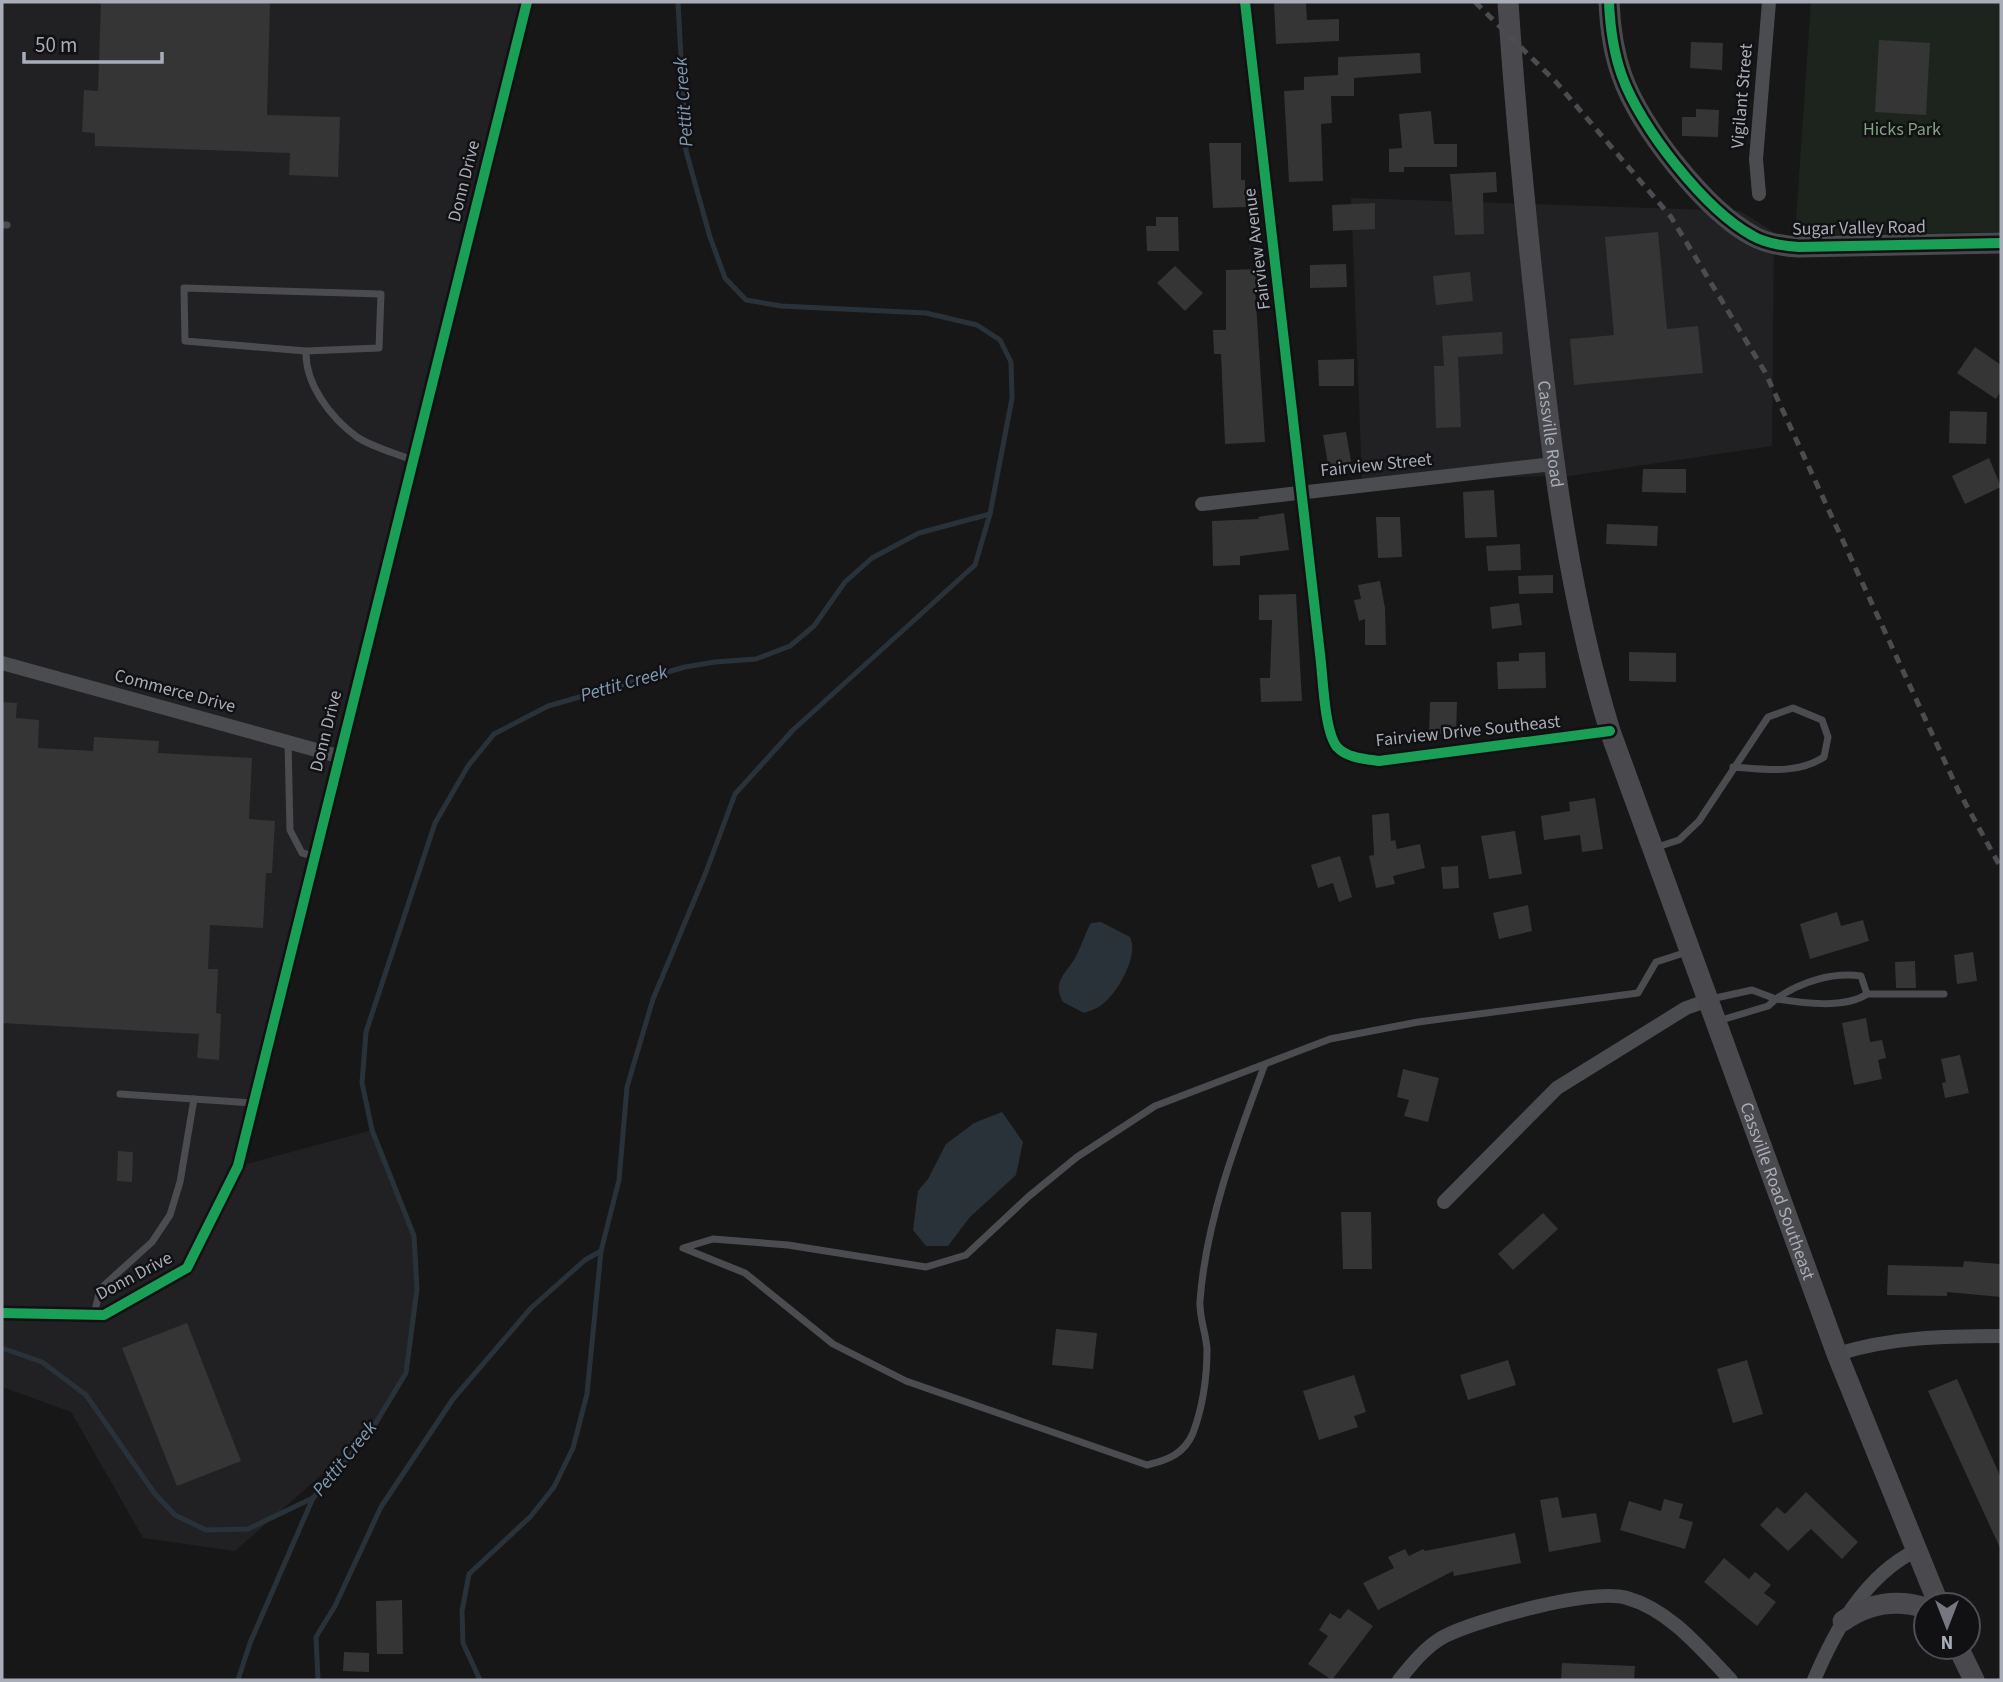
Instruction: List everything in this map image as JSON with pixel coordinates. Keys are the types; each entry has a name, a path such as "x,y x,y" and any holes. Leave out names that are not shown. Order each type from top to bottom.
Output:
{"main road":[{"name":"Cassville Road","path":"1496,2 1501,46 1513,90"},
{"name":"Cassville Road","path":"1508,2 1513,90 1553,464 1580,622 1610,731 1625,773"},
{"name":"Sugar Valley Road","path":"1609,2 1617,59 1643,119 1690,179 1746,232 1768,243 1799,247 2001,243"},
{"name":"Cassville Road Southeast","path":"1625,773 1837,1354 1933,1591"},
{"path":"1843,1621 1857,1612 1882,1604 1912,1604"},
{"path":"1965,1661 1974,1680"}],"street":[{"name":"Donn Drive","path":"2,1312 104,1315 187,1268 238,1166 527,2"},
{"name":"Fairview Avenue","path":"1245,2 1304,492"},
{"name":"Vigilant Street","path":"1759,194 1756,159 1769,2"},
{"name":"Fairview Street","path":"1202,504 1553,464"},
{"name":"Fairview Drive Southeast","path":"1304,492 1320,654 1330,728 1337,747 1353,757 1379,761 1610,731"},
{"name":"Commerce Drive","path":"2,663 338,756"},
{"path":"1444,1202 1557,1088 1686,1008 1709,1000"},
{"path":"1837,1354 1862,1346 1925,1336 2001,1336"},
{"path":"1814,1680 1843,1621 1881,1576 1915,1551"},
{"path":"1399,1680 1415,1660 1444,1637 1547,1606 1605,1596 1627,1598 1664,1616 1731,1680"}],"lane":[{"path":"184,288 381,293 379,348 306,351 185,341 184,288"},
{"path":"306,351 306,367 324,405 358,437 412,460"},
{"path":"1654,848 1679,840 1699,821 1733,767 1768,718 1793,708 1822,720 1828,737 1824,757 1809,767 1770,770 1733,767"},
{"path":"288,742 290,830 302,853 314,856"},
{"path":"1265,1064 1237,1138 1208,1245 1200,1304 1207,1348 1204,1399 1191,1437 1174,1458 1147,1465 906,1381 833,1344 745,1273 683,1248 713,1239 788,1245 926,1267 966,1255 1077,1157 1155,1106 1329,1039 1418,1022 1638,993 1656,962 1691,951"},
{"path":"1717,1021 1768,1006 1791,988 1842,974 1861,976 1867,994"},
{"path":"1709,1000 1752,990 1776,999 1799,1003 1857,1000 1867,994 1944,994"},
{"path":"120,1094 254,1103"},
{"path":"94,1315 100,1289 152,1242 170,1215 180,1182 194,1099"}],"shaded area":[{"path":"2,2 527,2 239,1166 372,1130 414,1236 417,1289 406,1373 371,1431 235,1551 143,1538 71,1412 2,1387"},
{"path":"1351,198 1740,211 1774,232 1772,446 1570,476 1362,479"},
{"path":"1101,922 1130,937 1132,954 1125,974 1113,994 1100,1006 1084,1013 1063,1002 1060,982 1091,923"},
{"path":"1002,1112 1023,1142 1016,1175 970,1217 948,1246 926,1246 913,1230 918,1191 928,1179 946,1144 974,1123"}],"green space":[{"name":"Hicks Park","path":"1811,2 2001,2 2001,232 1795,235"}],"building":[{"path":"101,2 270,2 267,115 340,117 338,177 289,175 290,153 95,146 95,133 82,132 84,90 98,91"},
{"path":"1274,2 1306,2 1307,20 1339,19 1339,41 1276,44"},
{"path":"1879,40 1930,43 1926,115 1875,112"},
{"path":"1691,42 1723,43 1722,70 1690,68"},
{"path":"1420,53 1421,73 1354,78 1354,96 1331,96 1332,123 1321,124 1323,181 1289,182 1284,91 1304,90 1304,77 1338,75 1338,57"},
{"path":"1696,109 1719,110 1718,137 1682,136 1682,117 1696,117"},
{"path":"1431,111 1434,144 1457,144 1457,167 1404,167 1404,172 1389,172 1389,149 1402,148 1399,114"},
{"path":"1209,143 1241,143 1241,180 1245,180 1246,207 1213,208"},
{"path":"1496,172 1497,192 1483,193 1484,234 1455,235 1450,174"},
{"path":"1375,203 1375,229 1333,231 1332,205"},
{"path":"1156,217 1178,217 1179,251 1147,251 1146,226 1156,226"},
{"path":"1658,232 1667,329 1698,326 1703,373 1574,385 1570,339 1614,335 1605,237"},
{"path":"1346,264 1347,287 1310,288 1310,265"},
{"path":"1175,266 1203,293 1185,311 1157,283"},
{"path":"1260,269 1260,287 1255,288 1265,442 1225,444 1221,354 1214,354 1213,330 1226,330 1226,270"},
{"path":"1470,272 1473,301 1436,305 1433,276"},
{"path":"1502,332 1503,354 1458,357 1461,427 1436,428 1434,366 1444,366 1442,336"},
{"path":"1975,347 2001,365 2001,391 1996,399 1957,373"},
{"path":"1354,359 1354,386 1319,386 1318,360"},
{"path":"1950,411 1987,412 1986,444 1949,443"},
{"path":"1346,432 1352,467 1329,470 1323,435"},
{"path":"1989,458 2001,487 1965,504 1952,476"},
{"path":"1643,469 1686,469 1686,493 1642,492"},
{"path":"1494,490 1497,537 1465,538 1463,492"},
{"path":"1284,513 1289,550 1240,556 1240,565 1213,566 1212,521 1259,519 1258,517"},
{"path":"1376,517 1400,517 1402,557 1378,558"},
{"path":"1607,524 1658,526 1657,546 1606,544"},
{"path":"1520,544 1521,570 1488,571 1486,546"},
{"path":"1553,575 1553,593 1519,594 1518,576"},
{"path":"1380,581 1385,608 1386,645 1365,645 1365,619 1359,621 1354,600 1361,599 1358,585"},
{"path":"1296,594 1302,701 1261,702 1260,678 1270,678 1272,620 1259,620 1259,595"},
{"path":"1519,603 1522,625 1492,629 1490,607"},
{"path":"1545,652 1546,688 1498,689 1497,662 1519,661 1519,653"},
{"path":"1629,652 1676,653 1676,682 1629,681"},
{"path":"2,702 17,703 16,718 39,720 38,748 93,751 94,737 159,741 158,753 252,758 249,819 275,821 272,873 266,873 263,928 210,925 208,969 218,969 216,1013 221,1014 219,1060 197,1058 199,1034 2,1023"},
{"path":"1430,702 1457,702 1456,734 1429,733"},
{"path":"1595,798 1603,849 1582,852 1580,835 1544,840 1541,816 1570,811 1569,802"},
{"path":"1389,813 1391,841 1395,840 1397,849 1420,844 1425,868 1393,876 1395,884 1376,888 1369,856 1374,855 1372,815"},
{"path":"1515,831 1522,874 1489,879 1481,836"},
{"path":"1340,856 1352,897 1339,902 1333,883 1318,888 1311,865"},
{"path":"1458,866 1459,888 1443,889 1441,867"},
{"path":"1528,905 1532,931 1499,939 1493,913"},
{"path":"1837,912 1841,926 1863,920 1869,941 1810,959 1800,924"},
{"path":"1973,952 1977,981 1957,984 1954,955"},
{"path":"1915,961 1916,988 1896,988 1895,962"},
{"path":"1866,1018 1870,1042 1882,1040 1886,1058 1878,1060 1882,1079 1854,1085 1842,1023"},
{"path":"1960,1055 1969,1093 1945,1098 1942,1083 1946,1082 1941,1059"},
{"path":"1403,1069 1439,1078 1428,1122 1404,1116 1409,1100 1397,1097"},
{"path":"118,1151 133,1152 132,1182 117,1181"},
{"path":"1341,1212 1371,1212 1372,1269 1343,1269"},
{"path":"1543,1213 1558,1229 1513,1270 1498,1254"},
{"path":"1964,1261 2001,1264 2001,1297 1947,1292 1947,1296 1887,1295 1888,1265 1963,1267"},
{"path":"187,1323 241,1461 177,1486 122,1348"},
{"path":"1056,1329 1097,1333 1093,1369 1052,1365"},
{"path":"1508,1360 1516,1385 1468,1400 1460,1375"},
{"path":"1747,1360 1763,1414 1733,1423 1717,1369"},
{"path":"1354,1375 1366,1412 1354,1416 1358,1427 1319,1440 1303,1391"},
{"path":"1957,1379 2001,1478 2001,1550 1928,1391"},
{"path":"1806,1492 1858,1542 1842,1559 1811,1529 1788,1551 1760,1525 1777,1507 1785,1514"},
{"path":"1558,1497 1562,1518 1596,1513 1601,1542 1549,1552 1540,1500"},
{"path":"1664,1499 1683,1504 1679,1518 1693,1522 1685,1549 1620,1530 1629,1501 1661,1511"},
{"path":"1515,1533 1521,1563 1454,1576 1453,1571 1378,1610 1363,1583 1394,1568 1388,1557 1405,1549 1409,1556 1423,1549 1425,1551"},
{"path":"1724,1558 1749,1579 1755,1572 1771,1585 1764,1593 1776,1602 1757,1626 1704,1582"},
{"path":"402,1600 403,1654 377,1654 376,1601"},
{"path":"1348,1609 1373,1626 1332,1680 1308,1664 1328,1636 1319,1630 1330,1613 1340,1619"},
{"path":"344,1652 369,1653 369,1672 343,1671"},
{"path":"1562,1663 1635,1666 1634,1680 1561,1680"}],"waterway":[{"path":"480,1680 463,1643 462,1611 469,1574 531,1516 554,1487 573,1448 587,1394 601,1251 619,1180 627,1087 653,999 735,794 793,730 975,565 990,514 1012,398 1011,362 1000,340 977,325 926,313 781,306 746,300 725,278 710,237 686,151 678,2"},
{"name":"Pettit Creek","path":"238,1680 250,1643 313,1498 371,1431 406,1373 417,1289 414,1236 372,1130 362,1083 366,1032 435,823 468,766 494,734 548,706 685,667 756,659 790,646 814,626 845,582 872,558 919,533 990,514"},
{"path":"318,1680 316,1637 335,1606 381,1507 453,1399 531,1308 585,1260 601,1251"},
{"path":"2,1348 42,1362 86,1395 155,1494 175,1515 206,1530 248,1529 313,1498"}],"railway":[{"path":"1475,2 1556,82 1671,217 1765,372 1958,790 2001,868"}],"cycle path":[{"path":"2,1313 104,1315 187,1268 238,1166 527,2"},
{"path":"1245,2 1325,703 1329,729 1337,747 1346,754 1379,761 1610,731"},
{"path":"1609,2 1612,39 1619,67 1643,119 1695,187 1734,224 1753,236 1775,244 1799,247 2001,243"}]}
